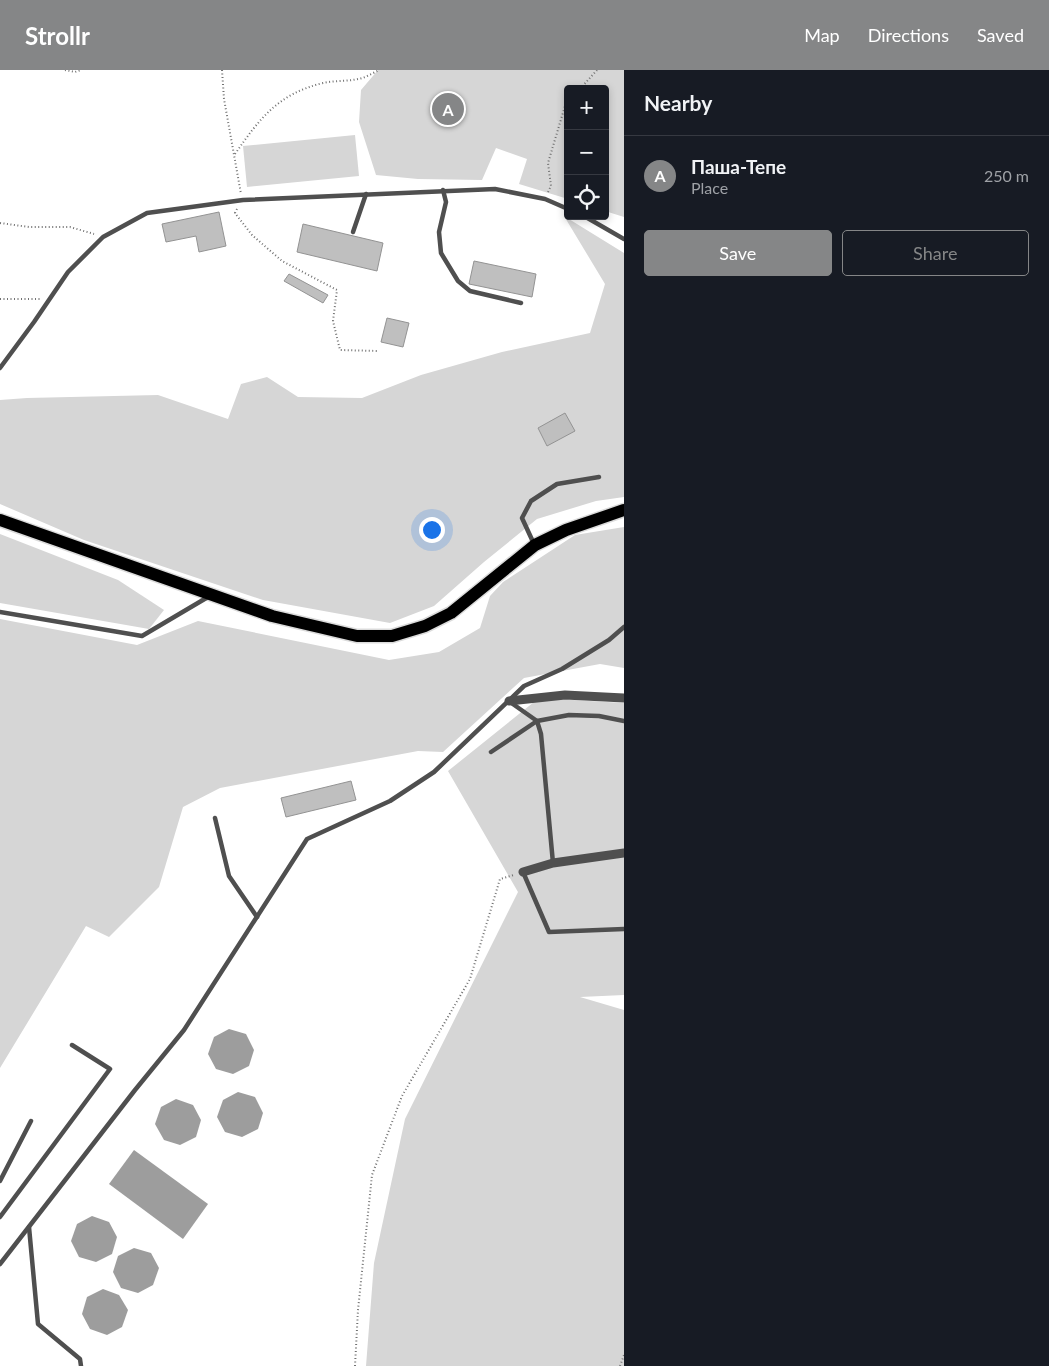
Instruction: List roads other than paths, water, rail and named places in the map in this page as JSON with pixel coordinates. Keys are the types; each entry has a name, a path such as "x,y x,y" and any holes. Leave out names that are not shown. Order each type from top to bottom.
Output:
{"main road":[{"path":"0,520 272,616 357,636 392,636 425,626 451,613 535,545 566,530 624,510"}],"street":[{"path":"509,701 565,694 624,698"},
{"path":"523,872 553,863 624,852"}],"lane":[{"path":"0,368 68,272 103,237 147,213 243,200 495,189 545,199 564,207"},
{"path":"444,190 446,202 439,232 441,253 458,281 470,291 521,303"},
{"path":"354,232 366,194"},
{"path":"591,220 624,239"},
{"path":"535,545 522,518 531,501 557,484 599,476"},
{"path":"0,612 142,636 211,595"},
{"path":"0,1264 184,1030 306,839 390,801 434,772 524,686 562,669 609,640 624,628"},
{"path":"509,701 537,721 541,734 553,863"},
{"path":"491,752 537,721 569,715 599,716 624,720"},
{"path":"215,818 230,876 257,917"},
{"path":"523,872 549,932 624,929"},
{"path":"0,1217 110,1069 72,1045"},
{"path":"0,1180 31,1121"},
{"path":"28,1227 38,1324 80,1359 81,1366"}],"place":[{"name":"Паша-Тепе","path":"448,109"}]}
